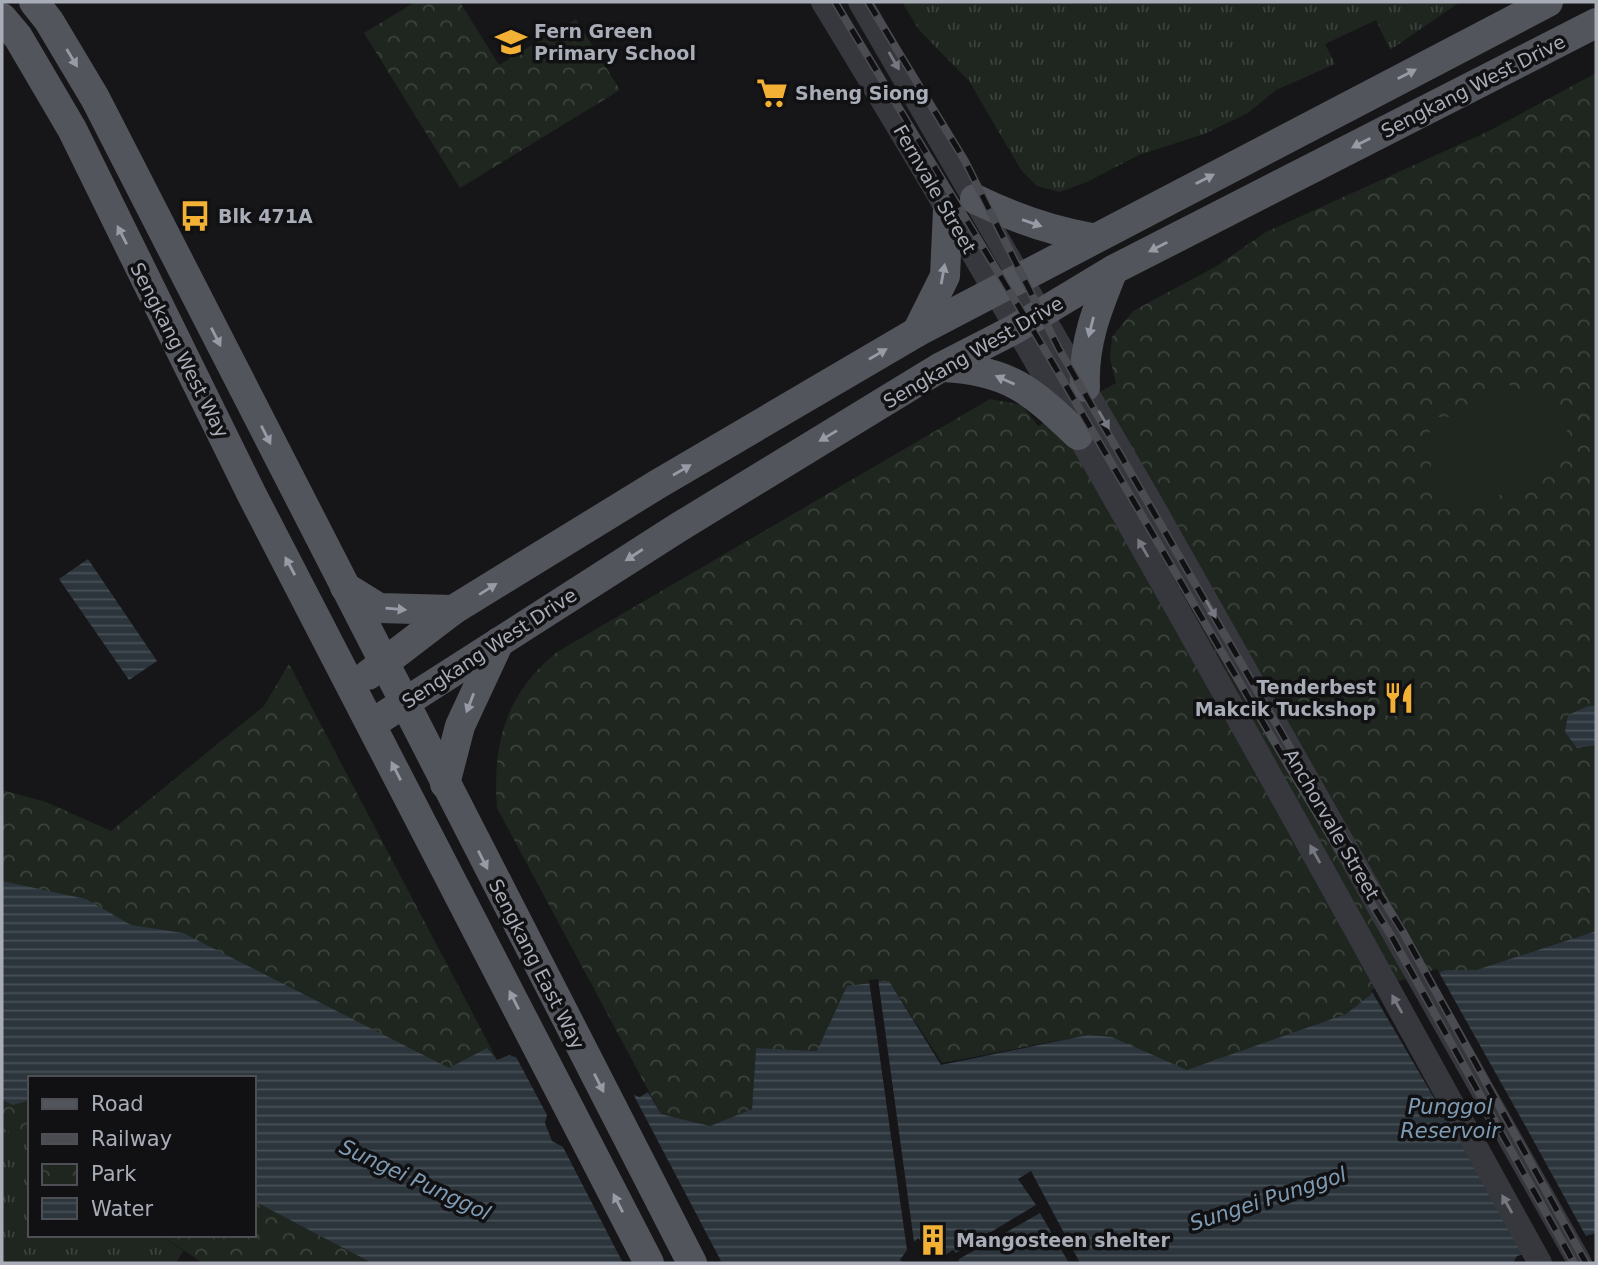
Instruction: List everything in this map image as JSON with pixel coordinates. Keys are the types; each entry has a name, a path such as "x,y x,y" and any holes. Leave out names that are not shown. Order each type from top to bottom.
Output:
{"main road":[{"name":"Sengkang West Way","path":"34,2 49,21 95,98 383,663"},
{"name":"Sengkang West Drive","path":"353,685 453,610 658,484 917,332 1092,238 1548,2"},
{"name":"Sengkang West Drive","path":"373,723 679,527 942,367 1014,329 1113,270 1596,23"},
{"name":"Sengkang West Way","path":"7,28 72,129 251,493 353,685"},
{"path":"917,332 945,276 962,204 1007,214 1060,233 1092,238"},
{"path":"1085,387 1084,364 1091,322 1113,270"},
{"path":"942,367 979,369 1009,380 1037,395 1078,435"},
{"path":"345,587 379,608 453,610"},
{"path":"448,792 460,726 500,641"},
{"name":"Sengkang East Way","path":"383,663 692,1263"},
{"name":"Sengkang East Way","path":"353,685 649,1263"}],"street":[{"name":"Fernvale Street","path":"823,2 962,204"},
{"name":"Fernvale Street","path":"860,2 962,204 1006,284 1014,329 1044,377"},
{"name":"Fernvale Street","path":"1006,284 1041,313"},
{"name":"Anchorvale Street","path":"1041,313 1580,1263"},
{"path":"1044,377 1070,361"},
{"name":"Anchorvale Street","path":"1044,377 1238,713 1540,1263"}],"green space":[{"path":"415,2 460,2 499,65 576,19 620,90 460,188 364,33"},
{"path":"902,2 1460,2 1390,50 1376,20 1325,44 1335,64 1276,90 1248,113 1204,134 1139,155 1087,182 1060,192 1037,186 1021,170 969,81 919,30"},
{"path":"1596,73 1596,931 1476,970 1446,970 1374,992 1346,1014 1187,1071 1112,1037 1088,1035 942,1063 889,981 817,1051 756,1048 752,1109 710,1126 661,1114 497,808 497,762 506,721 525,685 540,668 557,652 990,399 1022,405 1038,426 1116,383 1110,359 1112,337 1133,311 1215,267 1266,232 1489,131"},
{"path":"1492,377 1574,415 1557,453 1528,480 1478,507 1433,510 1429,417 1459,417 1484,404"},
{"path":"289,664 604,1263 203,1263 163,1237 256,1237 256,1076 28,1076 28,1144 2,1127 2,790 46,802 111,831 264,706"},
{"path":"2,1127 28,1144 28,1237 163,1237 183,1251 176,1263 2,1263"}],"water":[{"path":"88,559 157,661 129,680 59,579"},
{"path":"1588,706 1596,706 1596,745 1577,748 1565,732 1568,715"},
{"name":"Punggol Reservoir","path":"2,881 86,899 131,925 183,933 449,1068 487,1048 497,1060 509,1055 640,1097 648,1092 661,1114 710,1126 752,1109 756,1048 817,1051 847,986 889,981 941,1065 1088,1035 1112,1037 1187,1070 1346,1014 1374,992 1446,970 1476,970 1596,931 1596,1233 1517,1256 1513,1263 372,1263 256,1202 256,1076 28,1076 28,1101 13,1105 2,1100"}],"pier":[{"path":"1437,969 1588,1240 1527,1257 1371,990"},
{"path":"878,979 914,1242 918,1238 923,1243 927,1233 936,1232 943,1242 934,1251 942,1257 953,1250 956,1253 1036,1205 1018,1179 1031,1171 1080,1263 1069,1263 1040,1213 959,1259 958,1263 904,1263 900,1260 907,1250 869,980"},
{"path":"514,1053 631,1090 722,1263 623,1263 563,1147 552,1141 545,1123 547,1115"}],"railway":[{"path":"835,2 1048,355 1393,939 1574,1263"},
{"path":"868,2 965,161 1059,349 1310,782 1403,932 1586,1263"}],"place":[{"name":"Fern Green Primary School","path":"511,42"},
{"name":"Sheng Siong","path":"772,93"},
{"name":"Blk 471A","path":"195,216"},
{"name":"Tenderbest Makcik Tuckshop","path":"1399,698"},
{"name":"Mangosteen shelter","path":"933,1240"}],"water label":[{"name":"Sungei Punggol","path":"415,1180"},
{"name":"Sungei Punggol","path":"1268,1199"}]}
